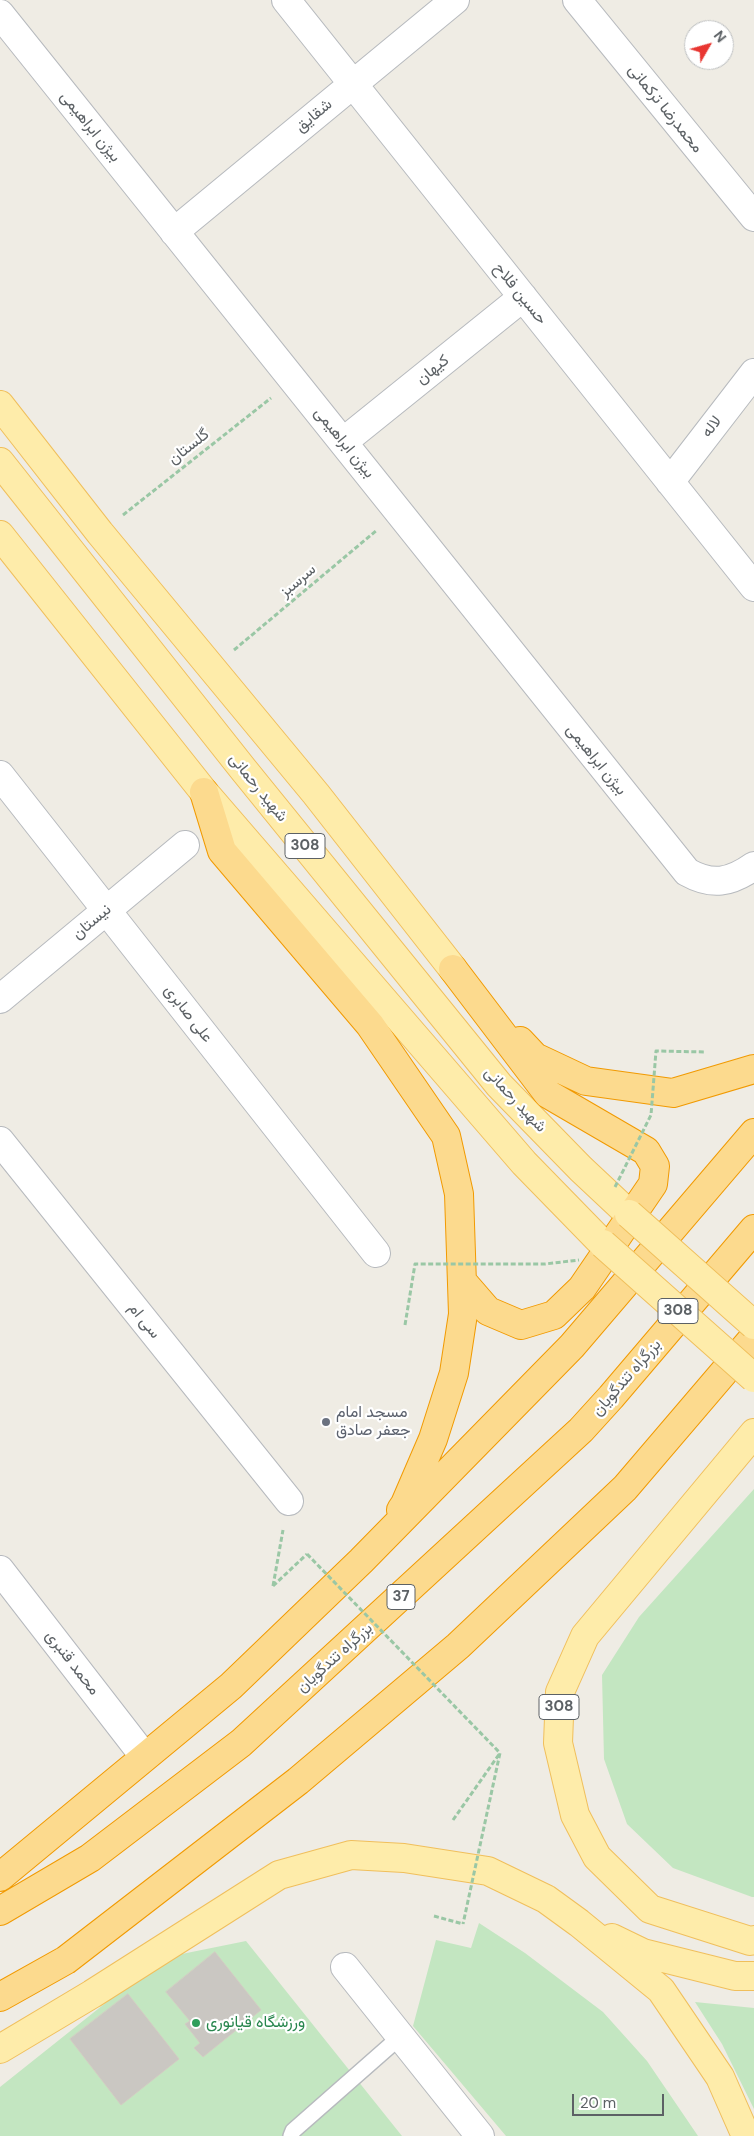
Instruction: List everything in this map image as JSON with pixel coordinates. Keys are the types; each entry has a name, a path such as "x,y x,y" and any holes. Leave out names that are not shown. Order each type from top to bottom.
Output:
{"highway":[{"path":"204,792 222,851 370,1025 446,1136 459,1194 463,1314 454,1373 433,1439 405,1504 361,1561"},
{"path":"453,969 548,1094 646,1151 656,1166 653,1184 582,1288 554,1315 521,1325 488,1310 462,1281"},
{"path":"453,969 535,1057 586,1081 673,1093 754,1069"},
{"path":"0,1877 231,1686 361,1561 572,1346 754,1133"},
{"name":"بزرگراه تندگویان","path":"0,1911 90,1858 242,1743 581,1430 611,1398 754,1229"},
{"path":"0,1997 73,1954 298,1780 458,1646 625,1488 754,1337"}],"main road":[{"path":"0,405 100,533 316,794 453,969"},
{"name":"شهید رحمانی","path":"0,462 243,769 499,1085 581,1169 629,1214 754,1324"},
{"name":"شهید رحمانی","path":"0,535 204,792 524,1163 593,1248"},
{"name":"308","path":"593,1248 754,1378"},
{"name":"308","path":"754,1432 585,1636 560,1692 558,1743 575,1815 597,1856 650,1909 750,1941 754,1940"},
{"path":"0,2050 279,1875 351,1855 404,1858 488,1871 546,1899 661,1990 720,2078 746,2136"},
{"path":"578,1923 643,1953 735,1976 754,1976"}],"street":[{"name":"حسین فلاح","path":"286,0 754,588"},
{"name":"شقایق","path":"174,232 455,0"},
{"name":"محمدرضا ترکمانی","path":"577,0 754,217"},
{"name":"بیژن ابراهیمی","path":"0,14 687,872 703,881 731,880 754,866"},
{"name":"کیهان","path":"343,442 523,297"},
{"name":"لاله","path":"670,482 754,372"},
{"name":"علی صابری","path":"0,775 376,1252"},
{"name":"نیستان","path":"0,999 185,845"},
{"name":"سی ام","path":"0,1142 289,1501"},
{"name":"محمد قنبری","path":"0,1570 144,1756"},
{"path":"345,1967 480,2136"}],"lane":[{"path":"291,2136 293,2132 400,2036"}],"path":[{"name":"گلستان","path":"100,533 293,380"},
{"name":"سرسبز","path":"212,668 399,512"},
{"path":"613,1192 651,1115 656,1051 705,1052"},
{"path":"405,1325 415,1264 544,1264 579,1261 593,1248"},
{"path":"289,1501 273,1586 307,1554 500,1753"},
{"path":"453,1820 500,1753"},
{"path":"434,1916 463,1924 500,1753"}],"green space":[{"path":"754,1489 754,1897 752,1897 673,1868 627,1824 604,1759 602,1675 639,1617"},
{"path":"479,1923 525,1953 603,2012 647,2061 698,2136 506,2136 413,2026 436,1940 471,1948"},
{"name":"ورزشگاه قیانوری","path":"246,1941 402,2136 0,2136 0,2087 162,1958"},
{"path":"695,2002 754,2008 754,2109 722,2044"}],"building":[{"path":"215,1952 261,2010 203,2057 194,2048 200,2043 185,2024 190,2021 166,1992"},
{"path":"128,1994 179,2059 121,2105 70,2039"}],"place":[{"name":"مسجد امام جعفر صادق","path":"326,1422"},
{"name":"ورزشگاه قیانوری","path":"196,2023"}]}
